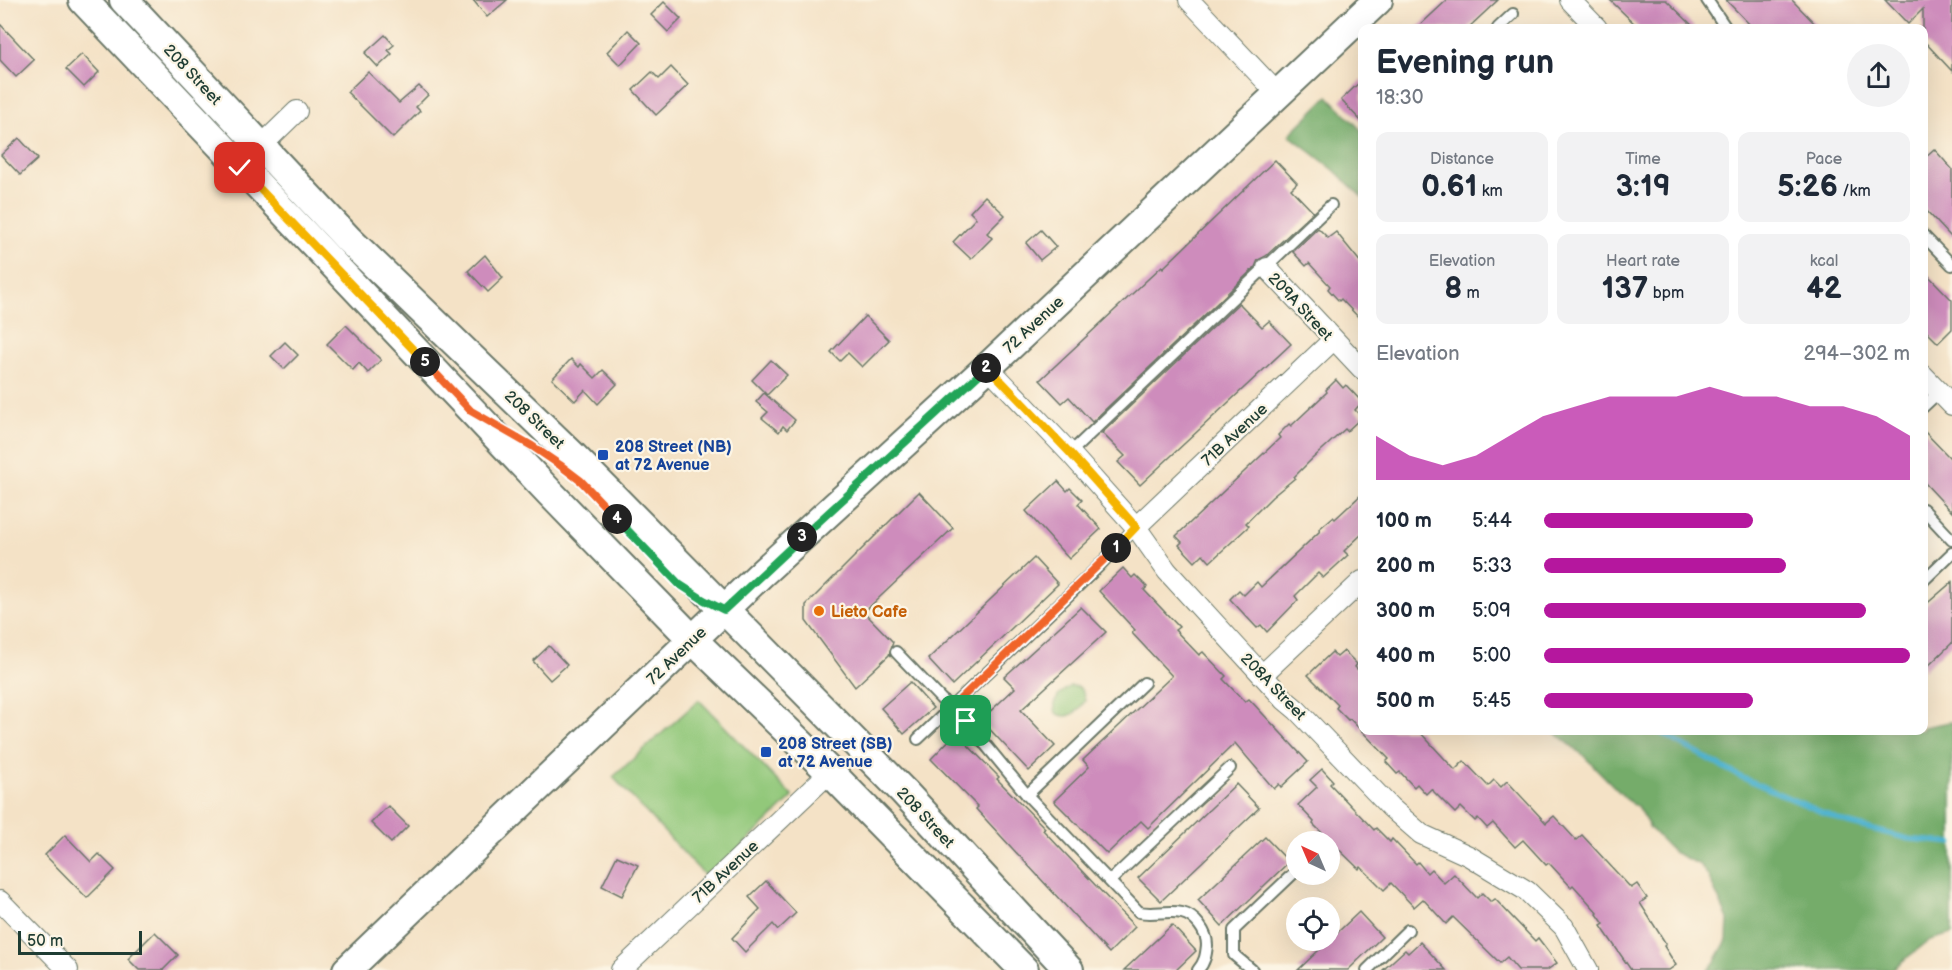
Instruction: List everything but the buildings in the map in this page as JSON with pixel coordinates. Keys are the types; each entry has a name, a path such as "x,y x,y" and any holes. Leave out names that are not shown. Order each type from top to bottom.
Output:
{"main road":[{"name":"208 Street","path":"83,0 471,411 692,639 831,772 1024,970"},
{"name":"208 Street","path":"124,0 348,239 571,454 904,792 1069,970"},
{"name":"72 Avenue","path":"347,970 692,639 1378,0"},
{"path":"471,411 532,446 581,481 679,584 724,610"},
{"path":"692,639 712,641 725,647 847,762 880,776 904,792"}],"street":[{"path":"1189,0 1278,94"},
{"path":"1572,1 1593,24"},
{"path":"261,147 297,111"},
{"name":"209A Street","path":"1267,268 1358,365"},
{"name":"71B Avenue","path":"1136,527 1333,340"},
{"name":"208A Street","path":"987,366 1070,453 1136,527 1167,572 1262,675 1390,807 1421,834 1469,856 1527,891 1564,927 1588,970"},
{"path":"1928,380 1946,399"},
{"path":"1262,675 1358,585"},
{"name":"71B Avenue","path":"621,970 831,772"},
{"path":"0,901 68,970"}],"lane":[{"path":"1707,0 1723,24"},
{"path":"1502,24 1513,14"},
{"path":"1070,453 1331,205"},
{"path":"1928,240 1952,265"},
{"path":"1928,405 1946,399"},
{"path":"1928,514 1952,540"},
{"path":"918,739 1090,575 1136,527"},
{"path":"1928,576 1952,553"},
{"path":"896,652 966,721 1027,795 1139,912 1151,915 1182,914 1200,926 1207,938 1207,948 1204,963 1198,970"},
{"path":"1027,795 1144,683"},
{"path":"1110,881 1230,768"},
{"path":"1252,970 1234,955 1234,930 1286,881"},
{"path":"1366,970 1408,930"}],"green space":[{"path":"1328,96 1358,127 1358,193 1334,170 1289,135"},
{"path":"1070,686 1079,687 1085,701 1073,714 1065,716 1056,713 1056,701 1060,694"},
{"path":"699,700 793,797 708,879 613,777"},
{"path":"1952,722 1952,934 1930,940 1891,970 1708,970 1727,940 1728,919 1708,876 1700,865 1673,852 1650,828 1637,806 1626,799 1583,755 1558,735 1928,735 1928,726"}],"waterway":[{"path":"1664,735 1741,777 1847,823 1909,839 1952,843"}],"place":[{"name":"208 Street (NB) at 72 Avenue","path":"603,455"},
{"name":"Lieto Cafe","path":"819,611"},
{"name":"208 Street (SB) at 72 Avenue","path":"766,752"}],"route":[{"path":"240,168 471,411 532,446 581,481 679,584 724,610 987,366 1070,453 1136,527 1098,567 951,708 966,721"}]}
